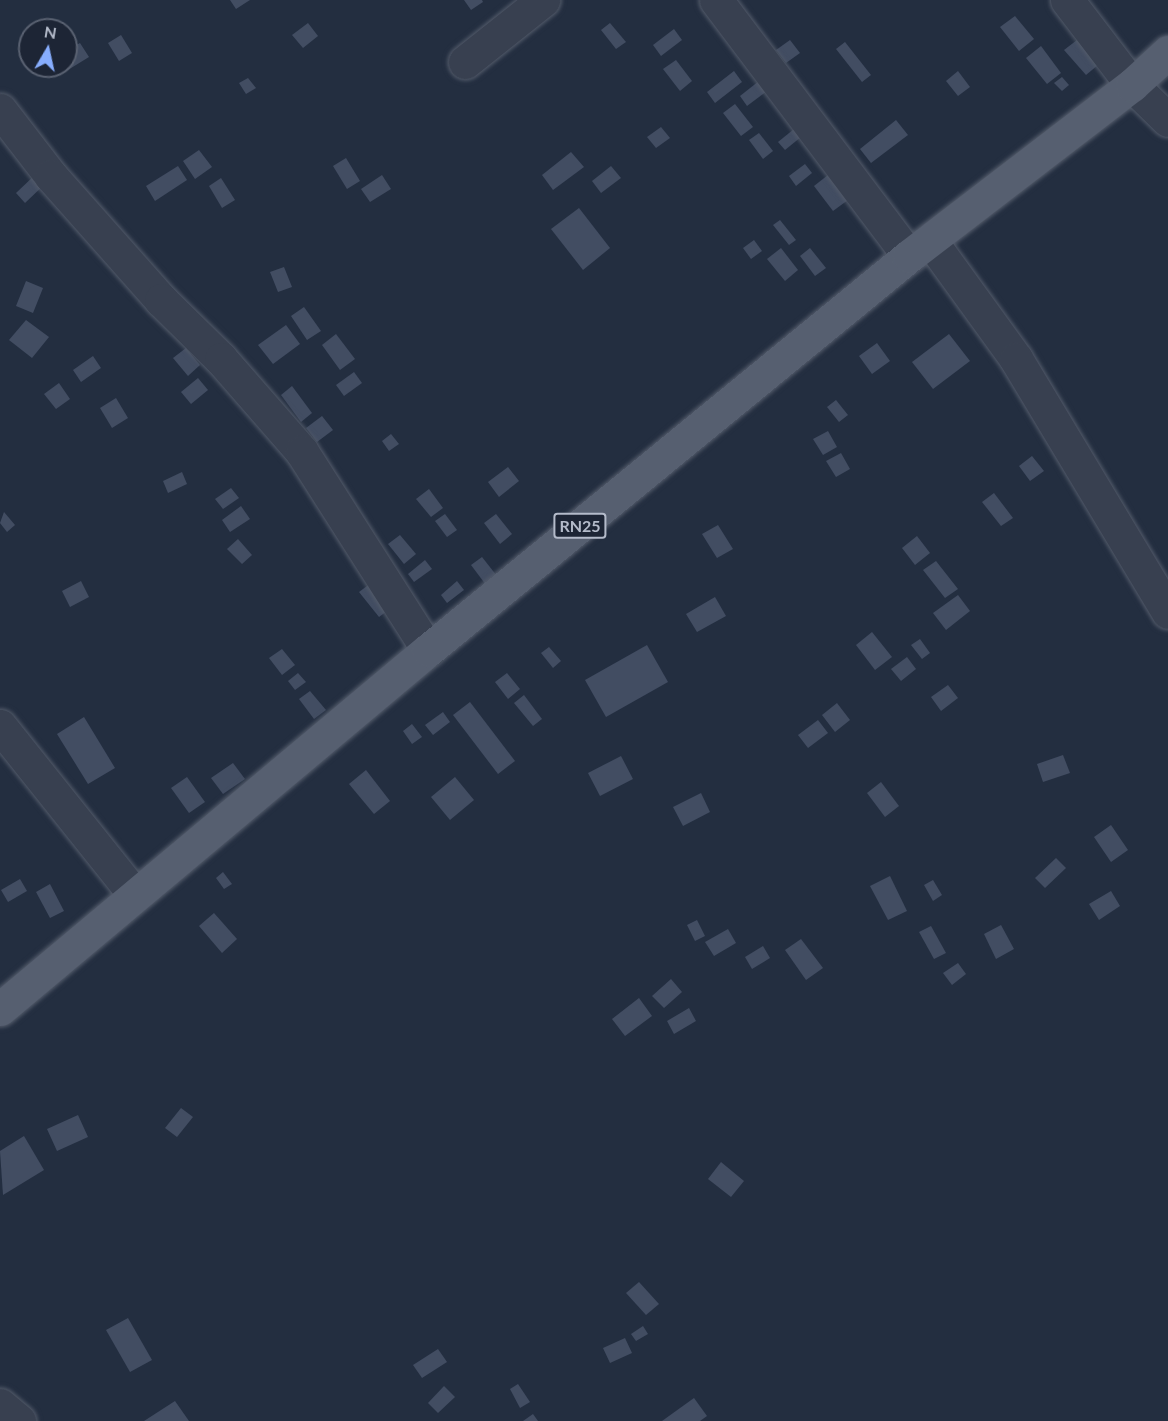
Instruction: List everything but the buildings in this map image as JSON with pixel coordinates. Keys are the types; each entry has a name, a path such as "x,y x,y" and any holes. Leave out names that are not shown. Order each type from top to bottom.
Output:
{"main road":[{"name":"RN25","path":"0,1009 134,894 428,650 920,248 1132,85 1168,52"}],"street":[{"path":"465,62 543,0"},
{"path":"716,0 920,248 1016,359 1168,612"},
{"path":"1067,0 1132,85 1168,120"},
{"path":"0,110 51,176 161,300 221,359 302,452 428,650"},
{"path":"0,726 134,894"},
{"path":"0,1405 19,1421"}]}
